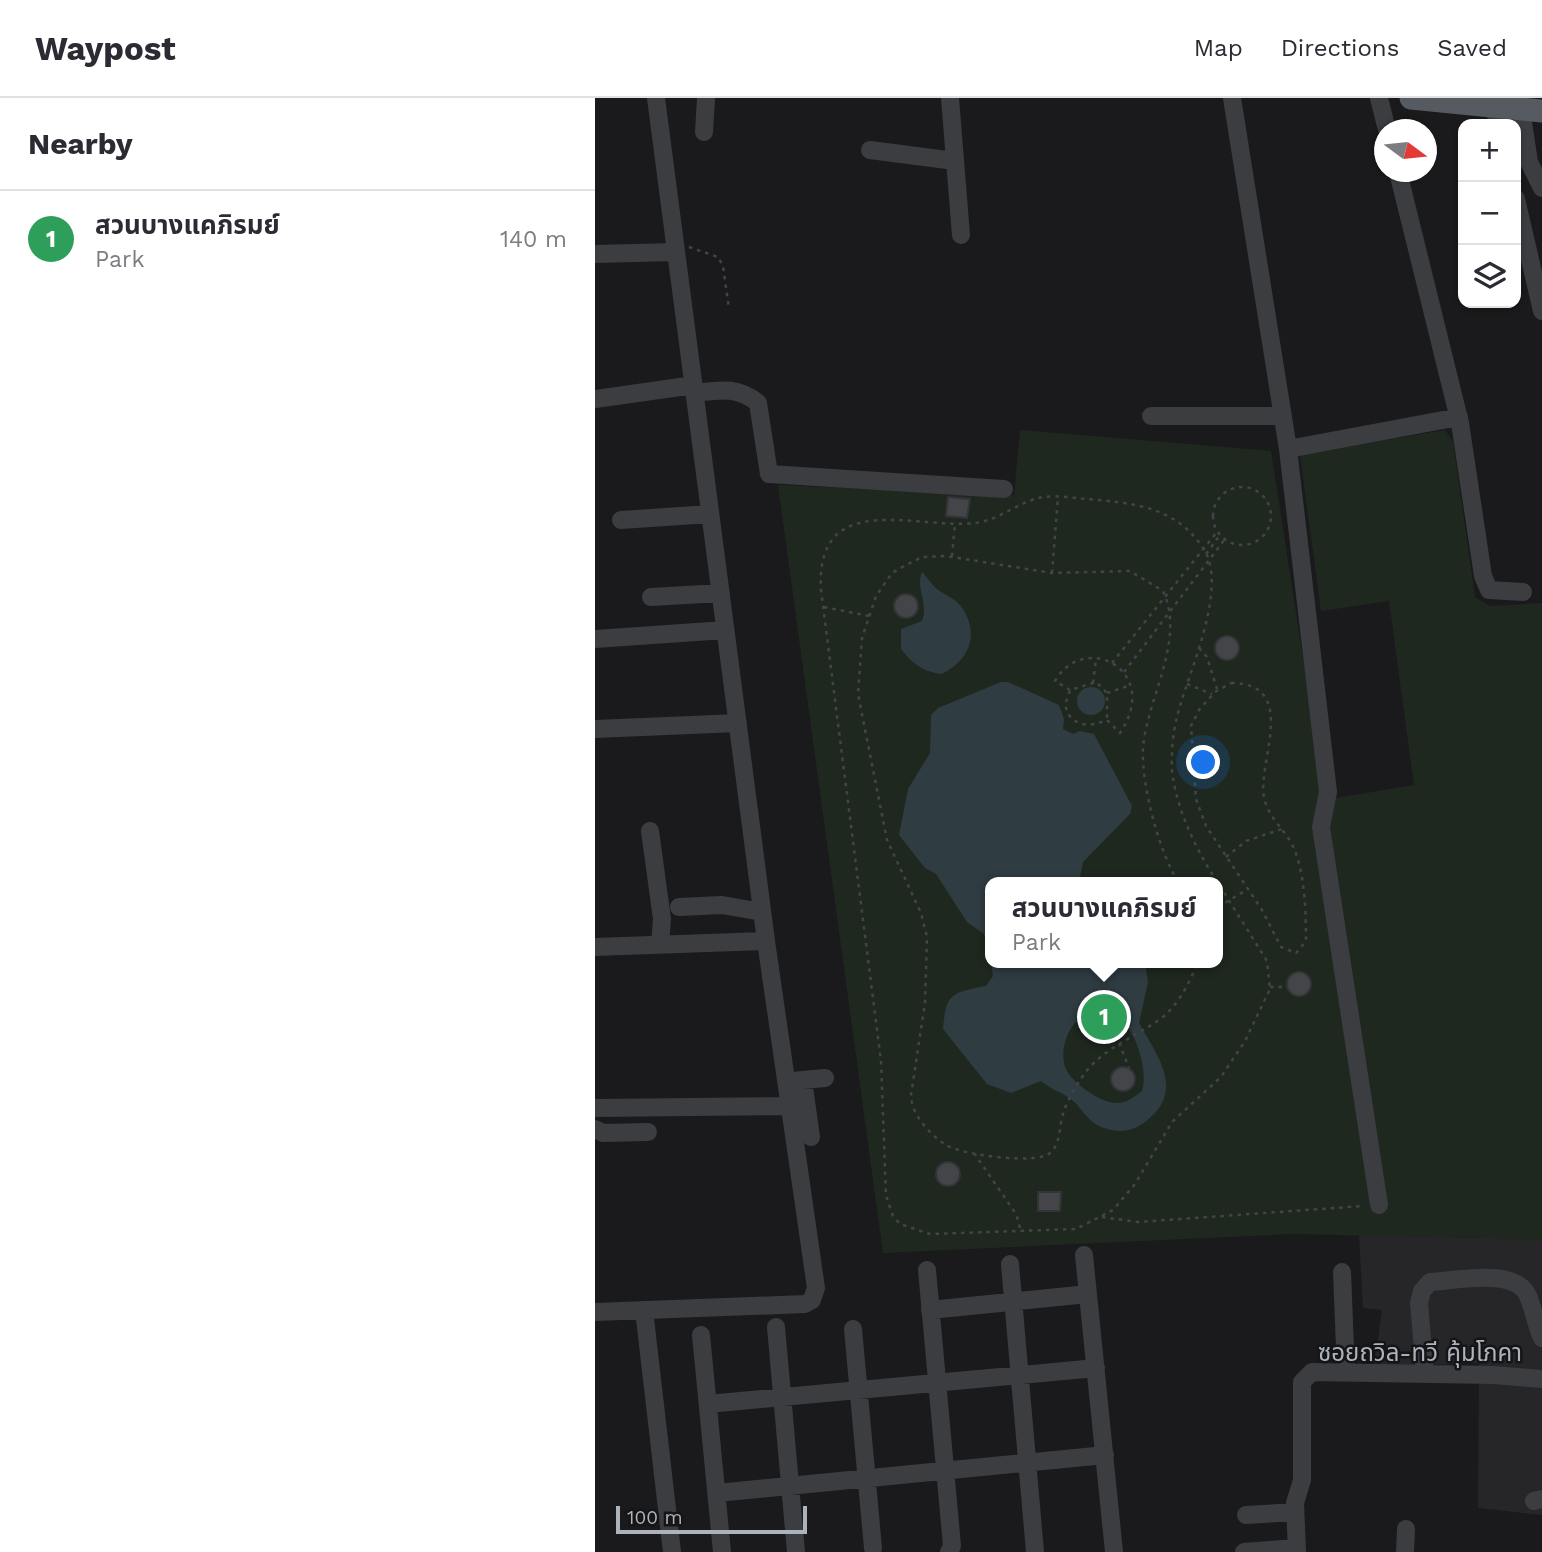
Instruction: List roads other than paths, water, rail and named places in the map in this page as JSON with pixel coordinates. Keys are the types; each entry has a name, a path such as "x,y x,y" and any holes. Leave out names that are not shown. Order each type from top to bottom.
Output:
{"main road":[{"path":"1411,98 1511,109"}],"street":[{"path":"656,98 766,941 794,1081 811,1137"},
{"path":"704,132 706,98"},
{"path":"950,98 961,235"},
{"path":"1232,98 1288,449 1328,792 1321,827 1379,1205"},
{"path":"1379,98 1384,119"},
{"path":"1511,109 1529,162 1542,188"},
{"path":"870,150 955,161"},
{"path":"1400,182 1459,416 1483,576 1489,590 1523,592"},
{"path":"1521,220 1542,311"},
{"path":"595,254 674,247"},
{"path":"595,400 694,389 732,388 746,393 758,403 769,474 1004,489"},
{"path":"1151,416 1283,416"},
{"path":"1288,449 1459,416"},
{"path":"621,520 710,514"},
{"path":"651,597 720,593"},
{"path":"595,639 725,631"},
{"path":"595,729 738,723"},
{"path":"650,831 660,905 660,945"},
{"path":"679,907 722,905 762,912"},
{"path":"595,947 766,941"},
{"path":"794,1081 825,1078"},
{"path":"595,1312 805,1304 812,1300 816,1288 789,1106 794,1081"},
{"path":"595,1108 789,1106"},
{"path":"595,1129 603,1133 648,1132"},
{"path":"1084,1255 1105,1455 1109,1552"},
{"path":"1010,1264 1035,1552"},
{"path":"927,1270 953,1550"},
{"path":"1342,1272 1346,1373"},
{"path":"1425,1374 1419,1303 1422,1291 1430,1282 1499,1277 1516,1283 1527,1293 1542,1338"},
{"path":"930,1310 1088,1294"},
{"path":"644,1310 672,1552"},
{"path":"776,1327 796,1552"},
{"path":"853,1329 873,1548"},
{"path":"701,1335 722,1552"},
{"path":"708,1405 1096,1368"},
{"name":"ซอยถวิล-ทวี คุ้มโภคา","path":"1297,1550 1295,1513 1302,1480 1302,1381 1313,1373 1542,1379"},
{"path":"717,1493 1105,1455"},
{"path":"1246,1515 1295,1513"},
{"path":"1405,1552 1406,1529"},
{"path":"1244,1552 1297,1550"}],"place":[{"name":"สวนบางแคภิรมย์","path":"1104,1017"}]}
